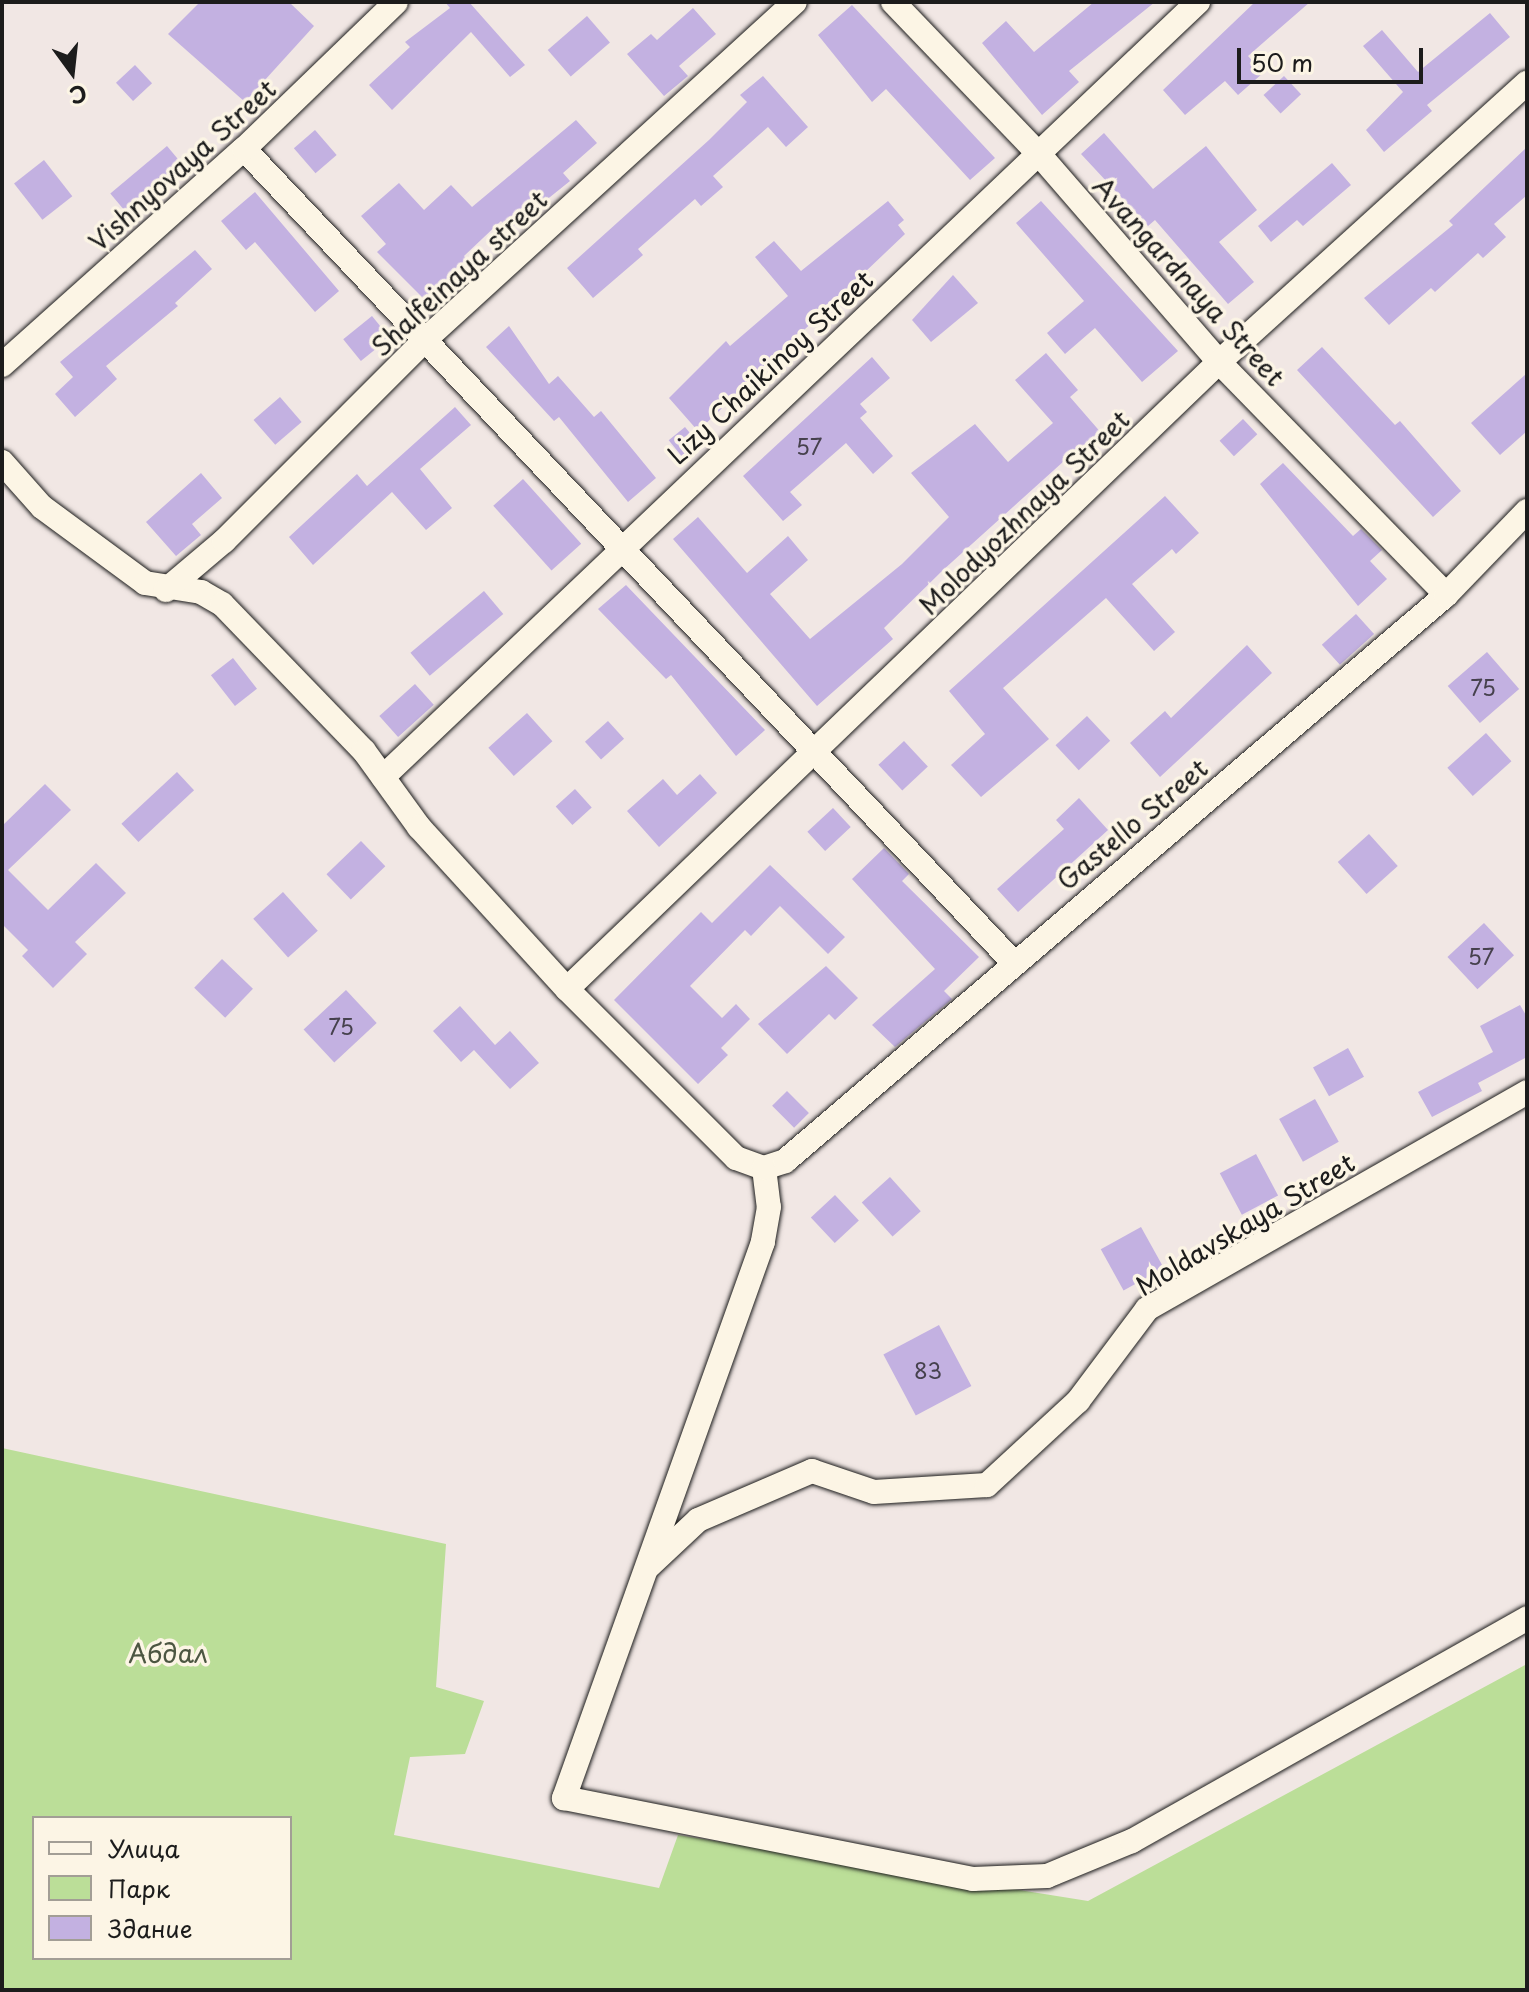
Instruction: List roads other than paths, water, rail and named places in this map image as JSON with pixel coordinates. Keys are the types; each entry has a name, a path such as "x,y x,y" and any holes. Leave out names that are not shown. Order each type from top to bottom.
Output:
{"street":[{"name":"Vishnyovaya Street","path":"2,365 244,149 396,2"},
{"name":"Shalfeinaya street","path":"166,590 224,541 427,338 795,2"},
{"name":"Avangardnaya Street","path":"893,2 1038,153 1219,362 1446,595"},
{"name":"Lizy Chaikinoy Street","path":"383,777 622,545 1198,2"},
{"name":"Molodyozhnaya Street","path":"567,989 815,754 1219,362 1527,83"},
{"path":"244,149 427,338 1013,962"},
{"path":"2,462 42,507 145,583 166,590 201,592 222,604 383,777 419,827 567,989 736,1158 764,1168 769,1207 763,1242 564,1798 973,1879 1014,1881 1082,1865 1527,1618"},
{"name":"Gastello Street","path":"764,1168 785,1161 1013,962 1446,595 1527,511"},
{"name":"Moldavskaya Street","path":"644,1570 698,1520 812,1471 874,1492 987,1485 1078,1401 1147,1309 1527,1092"}],"park label":[{"name":"Абдал","path":"168,1653"}]}
